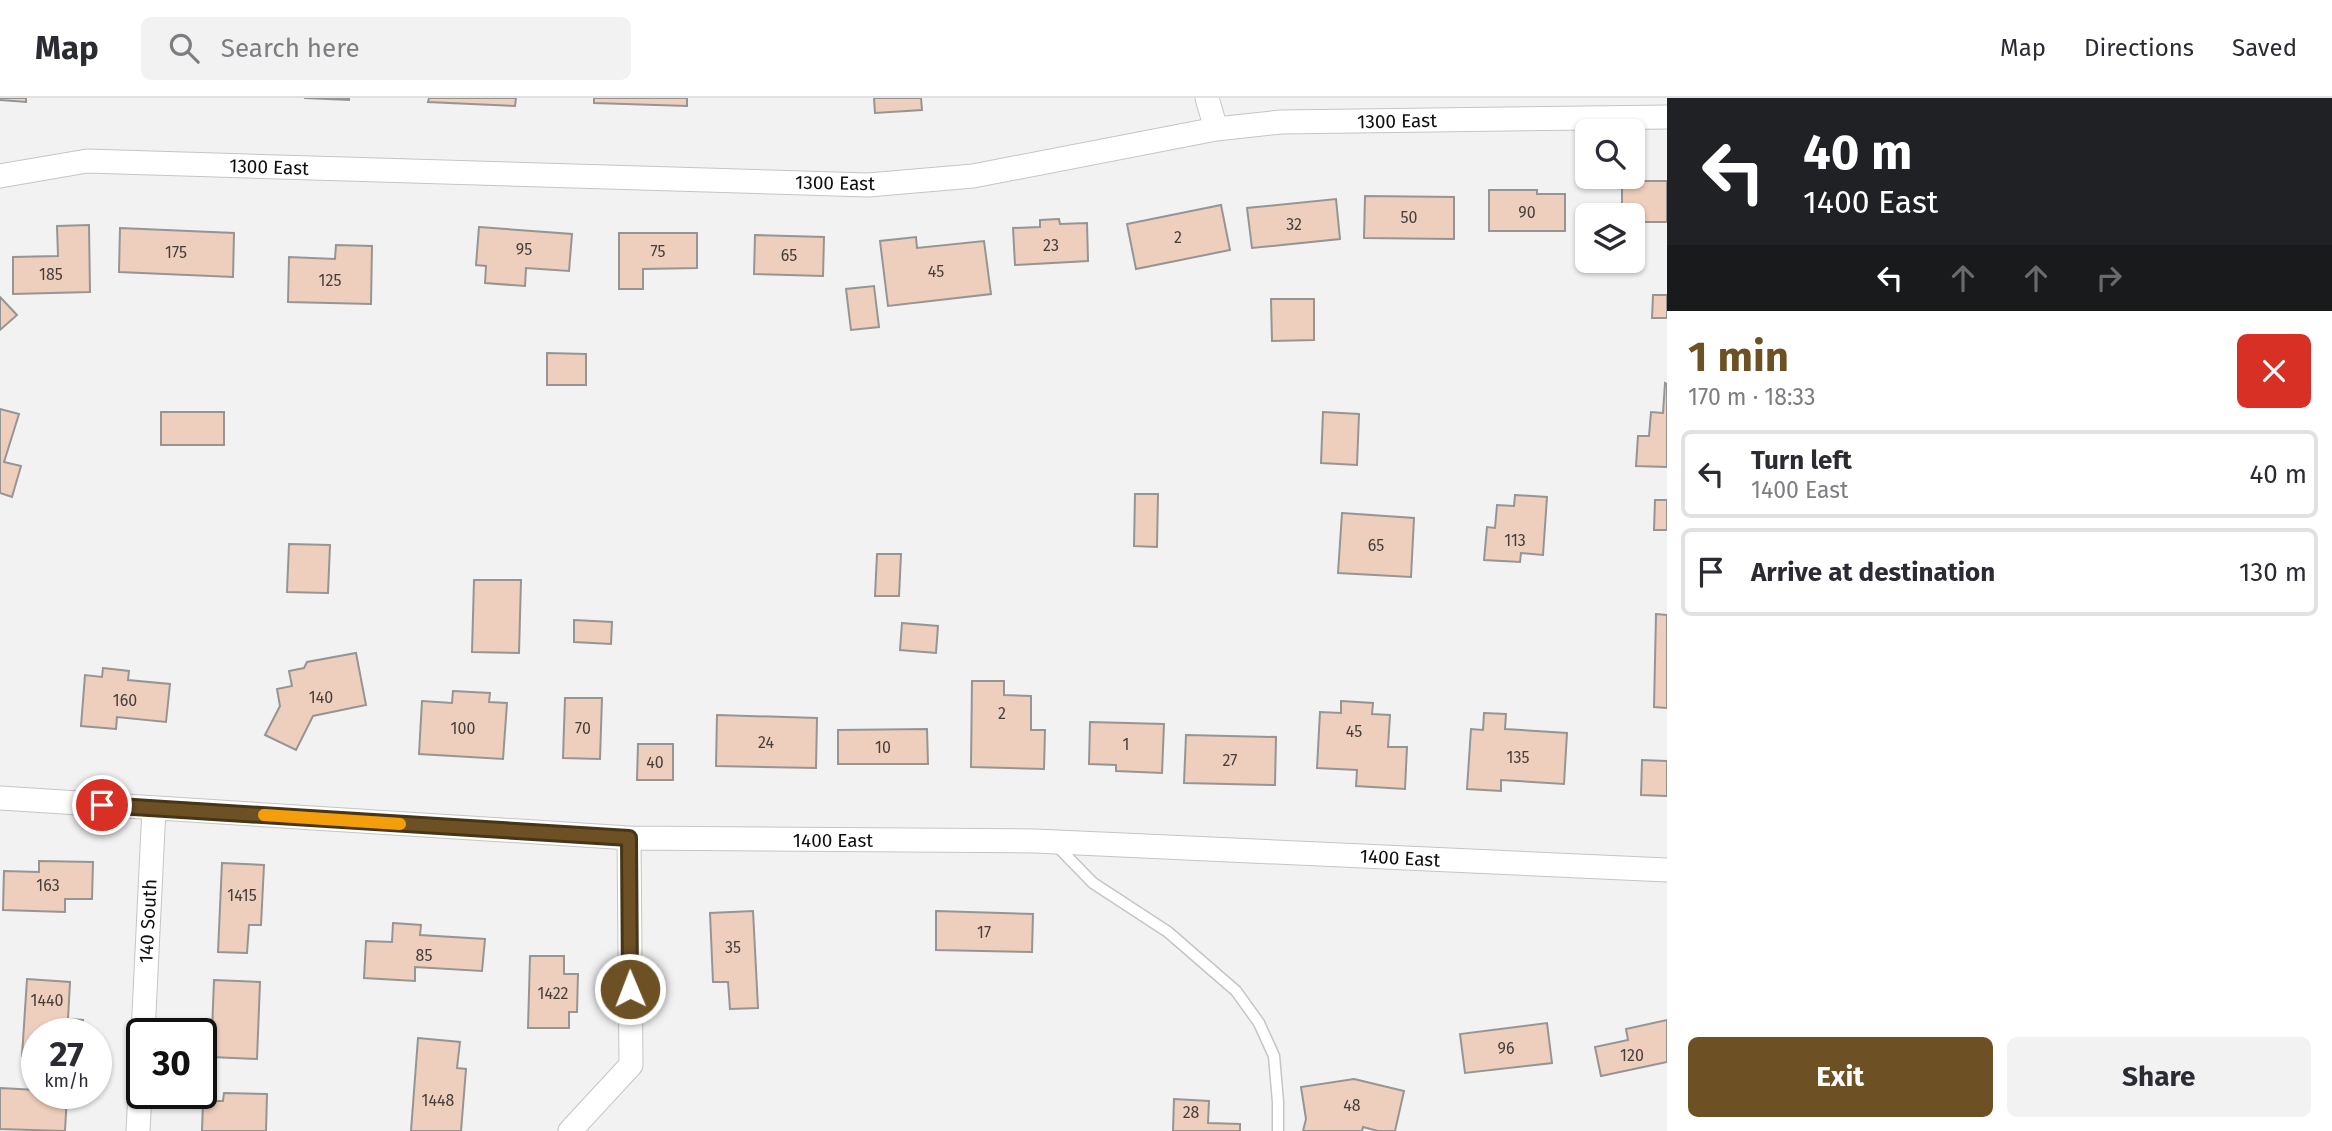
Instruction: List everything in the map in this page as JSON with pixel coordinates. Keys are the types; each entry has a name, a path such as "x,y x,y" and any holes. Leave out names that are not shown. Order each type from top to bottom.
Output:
{"street":[{"path":"1207,98 1216,130"},
{"name":"1300 East","path":"0,176 86,161 868,185 973,176 1216,130 1281,122 1667,117"},
{"name":"1400 East","path":"0,798 629,838 1053,842 1667,870"},
{"name":"140 South","path":"144,1018 154,808"},
{"path":"570,1131 631,1065 629,838"},
{"path":"138,1131 139,1109"}],"lane":[{"path":"1053,842 1093,884 1168,932 1236,991 1259,1023 1274,1056 1278,1131"}],"building":[{"path":"26,98 26,102 0,100"},
{"path":"304,98 349,98 349,100"},
{"path":"429,98 516,98 515,106 428,102"},
{"path":"594,98 687,98 687,106 594,103"},
{"path":"874,98 921,98 922,110 875,113"},
{"path":"1645,181 1667,181 1667,222 1645,222 1645,203 1622,203 1622,189 1645,189"},
{"path":"1489,190 1537,190 1537,194 1565,194 1565,231 1489,231"},
{"path":"1365,196 1454,197 1454,239 1364,238"},
{"path":"1336,199 1340,239 1252,248 1247,208"},
{"path":"1221,205 1230,250 1136,269 1127,224"},
{"path":"1059,219 1060,224 1087,223 1088,261 1015,265 1013,228 1040,227 1040,220"},
{"path":"89,225 90,292 13,294 13,257 58,256 57,226"},
{"path":"479,227 572,234 569,271 526,268 525,286 485,283 486,266 476,265"},
{"path":"120,228 234,233 233,277 119,272"},
{"path":"619,233 697,233 697,268 643,269 643,289 619,289"},
{"path":"755,235 824,237 823,276 754,274"},
{"path":"916,237 917,248 984,241 991,294 888,306 880,241"},
{"path":"336,245 372,246 371,304 288,302 289,257 335,259"},
{"path":"874,286 879,327 851,330 846,289"},
{"path":"1653,295 1667,295 1667,318 1652,318"},
{"path":"0,297 17,315 0,330"},
{"path":"1271,299 1314,299 1314,340 1272,341"},
{"path":"547,353 586,354 586,385 547,385"},
{"path":"1665,383 1667,467 1636,466 1638,436 1649,436 1651,412 1663,413"},
{"path":"0,409 19,414 4,462 21,466 12,497 0,493"},
{"path":"161,412 224,412 224,445 161,445"},
{"path":"1323,412 1359,414 1357,465 1321,463"},
{"path":"1135,494 1158,494 1157,547 1134,546"},
{"path":"1515,495 1547,497 1543,555 1521,553 1520,562 1484,560 1487,527 1495,528 1497,505 1514,506"},
{"path":"1655,500 1667,500 1667,530 1654,530"},
{"path":"1342,513 1414,518 1411,577 1338,573"},
{"path":"289,544 330,545 328,593 287,592"},
{"path":"877,554 901,554 899,596 875,596"},
{"path":"474,580 521,580 519,653 472,652"},
{"path":"1656,614 1667,615 1667,708 1654,707"},
{"path":"574,620 612,622 611,644 574,642"},
{"path":"902,623 938,626 936,653 900,650"},
{"path":"356,653 366,705 313,716 296,750 265,735 280,706 277,689 292,686 289,671 304,668 307,662"},
{"path":"103,668 129,671 128,680 170,684 166,722 117,717 116,729 81,726 85,675 102,677"},
{"path":"972,681 1004,681 1004,695 1031,696 1031,730 1045,730 1044,769 971,767"},
{"path":"453,691 490,693 489,702 507,703 503,759 419,754 422,701 452,703"},
{"path":"565,698 602,698 600,759 563,758"},
{"path":"1341,701 1373,703 1372,714 1390,715 1388,747 1407,747 1405,789 1356,786 1357,770 1317,768 1320,712 1341,713"},
{"path":"1484,713 1506,714 1505,729 1567,733 1564,784 1501,780 1501,791 1467,789 1471,729 1483,730"},
{"path":"717,715 817,718 816,768 716,766"},
{"path":"1090,722 1164,724 1162,773 1116,771 1116,765 1089,764"},
{"path":"927,729 928,764 838,764 838,730"},
{"path":"1186,735 1276,737 1275,785 1184,783"},
{"path":"638,744 673,744 673,780 637,780"},
{"path":"1642,760 1667,761 1667,796 1641,795"},
{"path":"39,861 93,862 92,899 65,899 65,912 3,910 4,871 39,872"},
{"path":"222,863 264,865 261,925 249,925 247,953 218,952"},
{"path":"753,911 758,1008 730,1009 728,982 713,982 710,913"},
{"path":"936,911 1033,914 1032,952 936,950"},
{"path":"393,923 421,925 420,935 485,939 482,971 415,967 415,981 364,978 366,941 392,942"},
{"path":"530,956 564,956 564,974 578,974 577,1012 569,1012 569,1028 528,1028"},
{"path":"27,979 70,982 68,1018 24,1018"},
{"path":"214,980 260,982 257,1059 217,1057 217,1018 213,1018"},
{"path":"1667,1020 1667,1062 1601,1076 1595,1047 1628,1040 1626,1029"},
{"path":"1547,1023 1552,1063 1465,1073 1460,1034"},
{"path":"418,1038 460,1042 457,1068 466,1069 461,1131 411,1131"},
{"path":"1354,1079 1404,1091 1395,1131 1378,1131 1363,1127 1362,1131 1303,1131 1306,1119 1301,1087"},
{"path":"0,1088 21,1089 21,1109 66,1109 65,1131 0,1129"},
{"path":"224,1093 267,1094 266,1131 202,1131 203,1109 217,1109 217,1101 223,1101"},
{"path":"1174,1099 1209,1101 1208,1123 1240,1124 1240,1131 1173,1131"}],"slow traffic":[{"path":"264,815 400,824"}],"route":[{"path":"102,805 629,838 630,989"}]}
